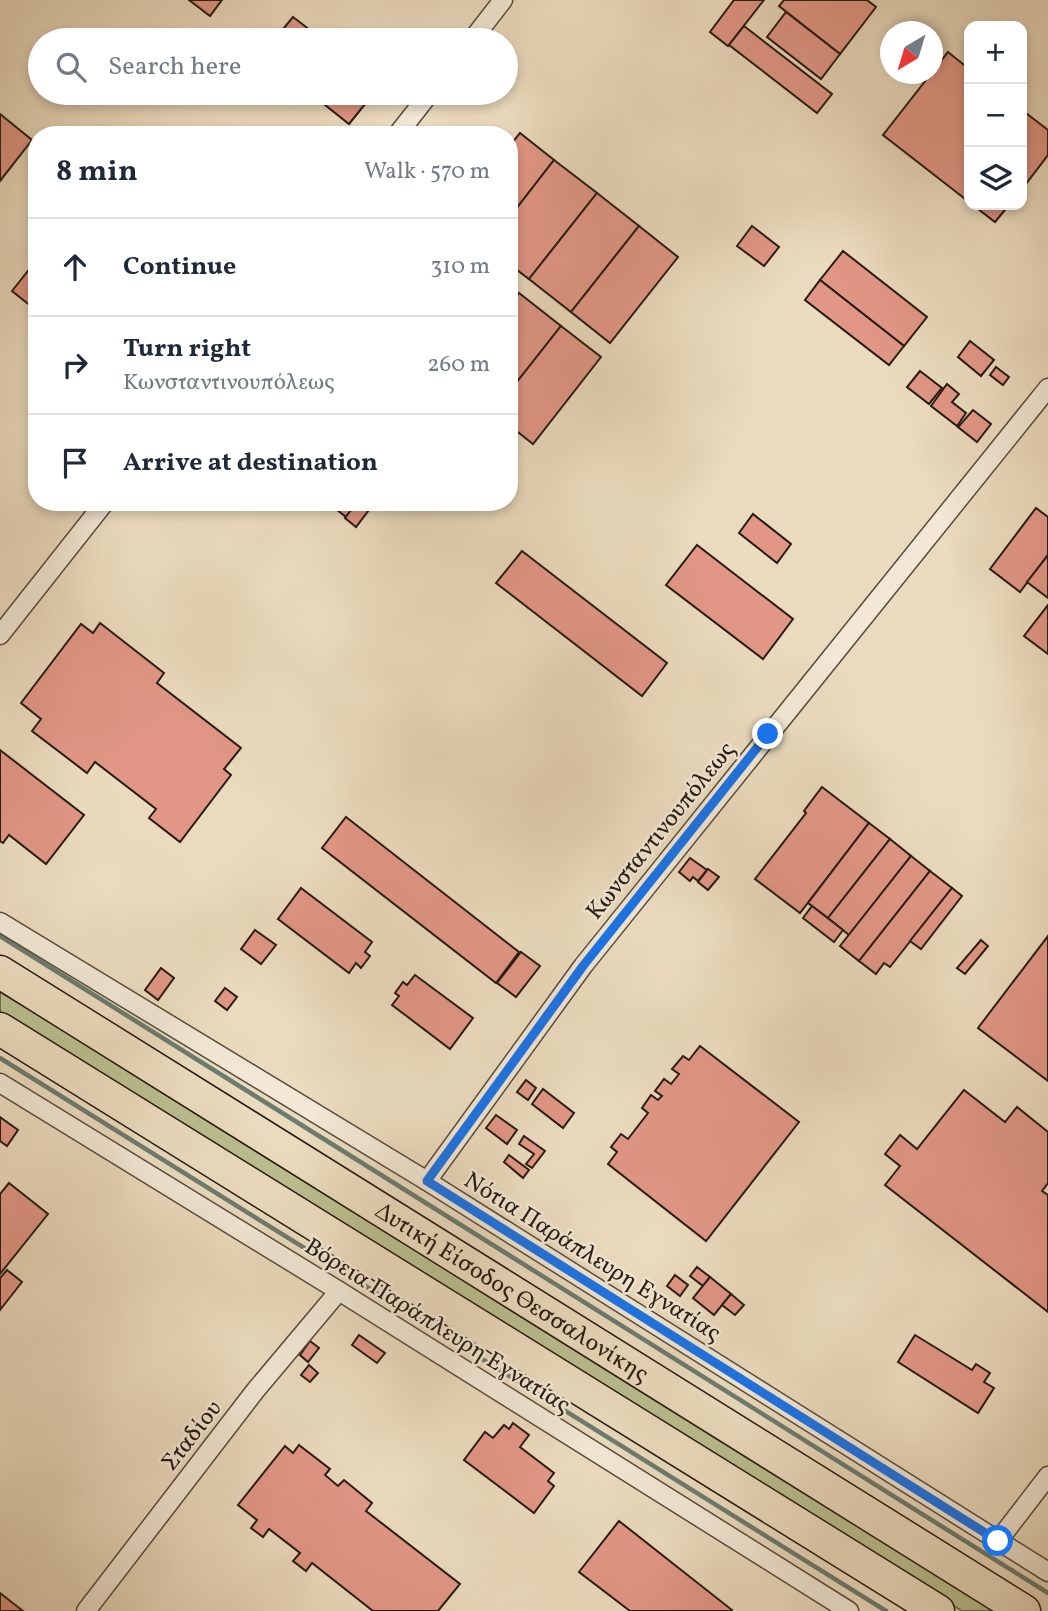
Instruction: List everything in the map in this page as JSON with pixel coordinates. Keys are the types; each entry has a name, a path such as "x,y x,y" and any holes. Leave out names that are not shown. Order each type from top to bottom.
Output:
{"highway":[{"name":"Δυτική Είσοδος Θεσσαλονίκης","path":"0,972 1024,1611"},
{"name":"Δυτική Είσοδος Θεσσαλονίκης","path":"0,1029 938,1611"}],"street":[{"path":"481,28 503,0"},
{"path":"404,126 421,105"},
{"name":"Κωνσταντινουπόλεως","path":"427,1181 583,966 1048,388"},
{"path":"0,635 98,511"},
{"name":"Νότια Παράπλευρη Εγνατίας","path":"0,922 427,1181 1048,1572"},
{"name":"Βόρεια Παράπλευρη Εγνατίας","path":"0,1083 339,1291 849,1611"},
{"name":"Σταδίου","path":"86,1611 256,1391 339,1291"},
{"path":"998,1541 1048,1476"}],"green space":[{"path":"0,990 995,1611 962,1611 0,1012"}],"building":[{"path":"189,0 222,0 210,16"},
{"path":"734,0 764,0 728,46 710,32"},
{"path":"784,0 867,0 876,7 840,54 779,6"},
{"path":"786,12 840,54 821,79 767,37"},
{"path":"293,17 307,28 284,28"},
{"path":"744,26 832,94 817,113 729,45"},
{"path":"948,52 964,65 964,198 883,135 923,84 943,84 943,58"},
{"path":"325,105 364,105 349,124"},
{"path":"0,114 28,137 28,145 0,181"},
{"path":"1027,114 1048,130 1048,155 1027,182"},
{"path":"520,133 554,160 518,206"},
{"path":"554,160 597,193 529,279 518,271 518,206"},
{"path":"597,193 639,226 571,312 529,279"},
{"path":"979,210 1005,210 995,222"},
{"path":"639,226 678,257 610,343 571,312"},
{"path":"752,226 779,247 764,266 737,246"},
{"path":"843,251 927,317 904,346 820,280"},
{"path":"28,271 28,304 12,291"},
{"path":"820,280 904,346 889,365 805,300"},
{"path":"518,294 561,326 518,381"},
{"path":"561,326 601,357 533,444 518,432 518,381"},
{"path":"970,341 994,360 981,376 958,357"},
{"path":"996,367 1009,377 1003,385 990,375"},
{"path":"920,371 942,388 929,404 907,387"},
{"path":"947,384 959,394 952,402 966,413 957,426 931,406"},
{"path":"973,410 991,424 977,442 958,427"},
{"path":"1036,508 1048,517 1048,555 1020,592 990,569"},
{"path":"338,511 350,511 346,517"},
{"path":"350,511 368,511 356,527 345,518"},
{"path":"753,514 791,544 777,563 739,533"},
{"path":"697,545 793,619 763,659 666,585"},
{"path":"522,551 667,663 642,696 496,583"},
{"path":"1048,555 1048,598 1027,582"},
{"path":"1048,605 1048,654 1024,636"},
{"path":"100,623 164,673 157,683 241,748 224,769 231,775 180,842 149,818 156,809 95,762 87,773 32,731 41,719 21,703 81,624 93,633"},
{"path":"0,750 84,815 46,864 9,835 3,843 0,841"},
{"path":"822,787 869,823 800,913 755,879 806,813 804,811"},
{"path":"346,817 519,952 496,983 322,848"},
{"path":"869,823 890,839 828,918 808,903"},
{"path":"890,839 911,856 849,935 828,918"},
{"path":"911,856 930,871 859,961 840,946"},
{"path":"690,858 707,870 698,881 693,877 690,881 679,872"},
{"path":"708,869 719,877 708,890 698,882"},
{"path":"930,871 952,888 890,967 884,963 876,974 859,961"},
{"path":"301,888 372,942 365,952 370,956 361,968 356,963 349,973 278,919"},
{"path":"952,888 962,896 921,949 910,941"},
{"path":"812,906 843,930 834,942 803,918"},
{"path":"255,930 276,945 261,964 241,949"},
{"path":"1048,936 1048,1081 978,1028"},
{"path":"981,940 988,946 965,974 957,968"},
{"path":"521,952 540,966 516,997 497,983"},
{"path":"161,968 174,978 158,1000 145,990"},
{"path":"415,975 473,1018 450,1049 392,1005 399,996 395,993 403,982 407,985"},
{"path":"225,988 237,997 227,1010 215,1001"},
{"path":"700,1046 799,1122 706,1241 608,1164 617,1152 611,1147 621,1134 628,1139 648,1113 642,1108 651,1095 658,1100 662,1096 655,1091 664,1079 671,1084 679,1074 672,1069 683,1056 689,1060"},
{"path":"526,1080 536,1088 528,1100 517,1092"},
{"path":"543,1089 574,1113 563,1128 532,1104"},
{"path":"964,1090 1005,1122 1017,1107 1048,1132 1048,1183 1042,1191 1048,1195 1048,1312 885,1185 900,1166 885,1154 900,1135 917,1149"},
{"path":"496,1115 517,1130 507,1144 486,1128"},
{"path":"0,1117 18,1130 7,1146 0,1141"},
{"path":"524,1136 545,1151 532,1168 526,1164 534,1154 519,1144"},
{"path":"509,1155 529,1170 523,1178 504,1162"},
{"path":"9,1183 48,1214 0,1274 0,1194"},
{"path":"697,1267 710,1277 703,1286 690,1276"},
{"path":"7,1270 22,1282 0,1310 0,1278"},
{"path":"675,1275 688,1285 680,1296 667,1286"},
{"path":"710,1277 731,1294 714,1315 693,1298"},
{"path":"731,1294 744,1305 735,1315 722,1305"},
{"path":"359,1335 385,1353 377,1363 352,1345"},
{"path":"915,1335 972,1370 976,1364 990,1373 984,1382 994,1388 978,1413 898,1362"},
{"path":"310,1341 319,1348 308,1362 300,1355"},
{"path":"309,1365 318,1373 310,1382 301,1375"},
{"path":"513,1423 529,1435 520,1447 554,1473 548,1481 554,1486 534,1513 464,1460 485,1432 493,1438 504,1425 509,1429"},
{"path":"299,1445 330,1469 325,1475 338,1486 344,1480 372,1503 366,1511 460,1584 438,1611 373,1611 312,1563 306,1571 293,1561 300,1553 269,1529 263,1537 251,1528 257,1520 238,1505 285,1446 293,1453"},
{"path":"619,1521 732,1610 630,1611 579,1572"},
{"path":"0,1593 23,1611 0,1611"}],"waterway":[{"path":"0,936 1048,1593"},
{"path":"0,1058 886,1611"}],"route":[{"path":"768,734 583,966 427,1181 998,1541"}]}
